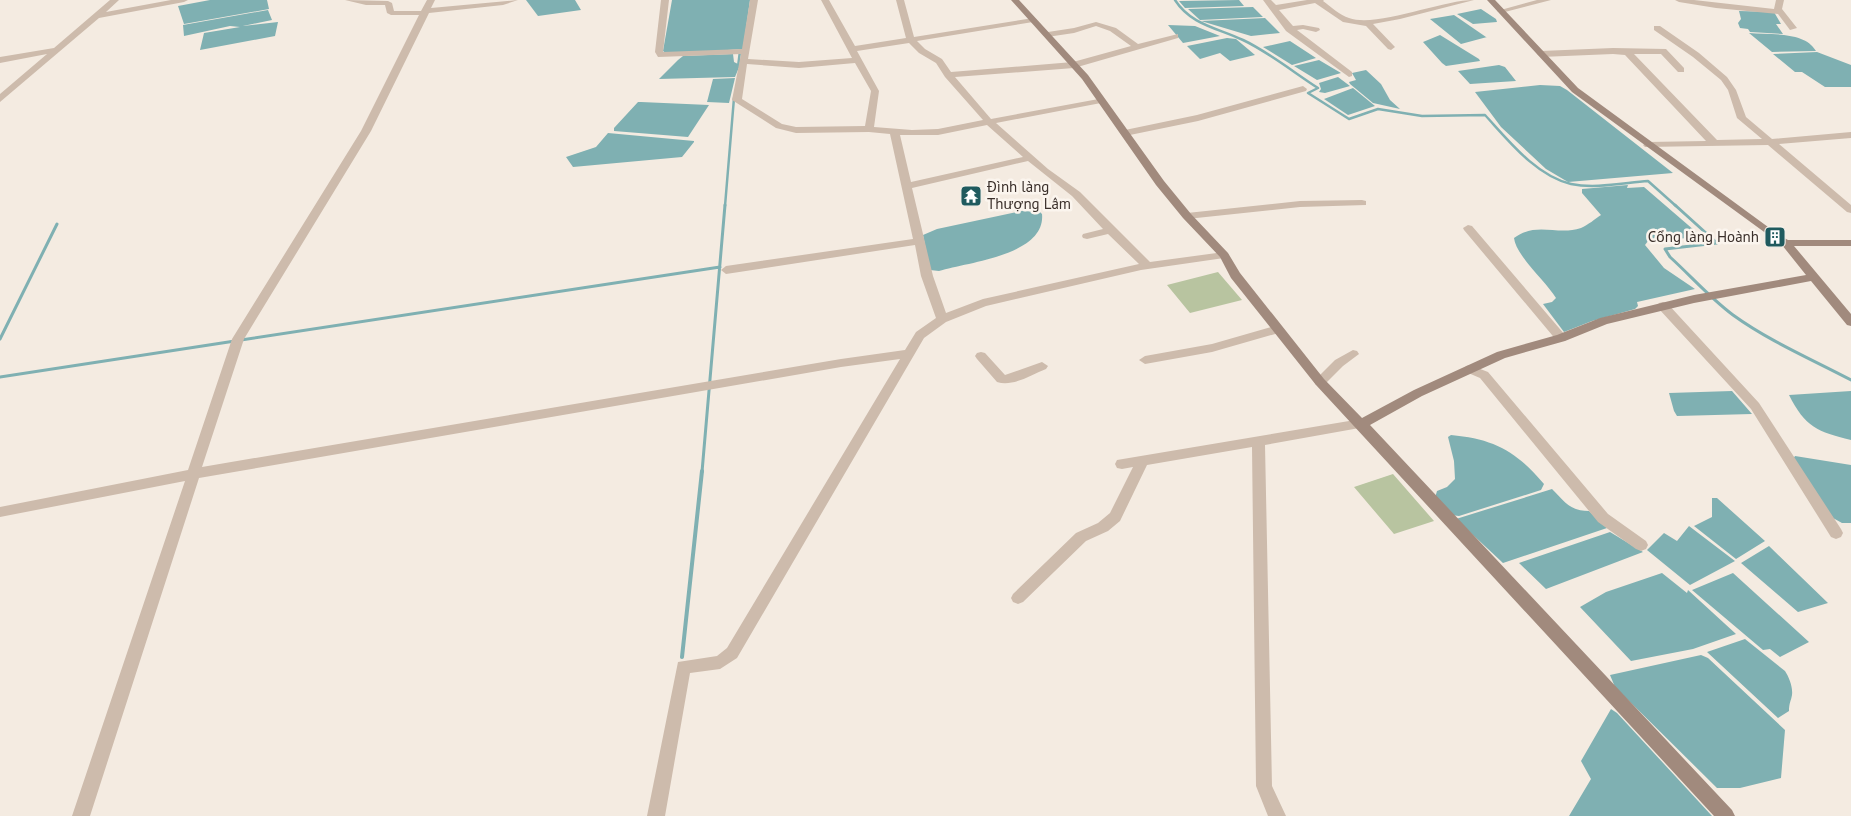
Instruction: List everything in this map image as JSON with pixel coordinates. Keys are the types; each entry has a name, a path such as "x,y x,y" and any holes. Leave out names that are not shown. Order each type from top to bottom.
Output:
{"street":[{"path":"0,99 53,50 115,0"},
{"path":"96,16 184,0"},
{"path":"349,0 366,3 388,3 390,4 390,12 393,13 427,8 504,3 514,0"},
{"path":"665,0 661,55 746,56 799,65 857,60"},
{"path":"754,0 737,100 779,126 796,130 869,129 938,132 1101,100"},
{"path":"825,0 875,91 869,129"},
{"path":"900,0 911,40 922,51 939,61 948,75 989,122 1030,158 1076,194 1148,266"},
{"path":"1015,0 1074,65 1187,216 1224,256 1235,275 1320,382 1726,816"},
{"path":"1267,0 1275,8 1289,29 1349,74"},
{"path":"1275,8 1319,0 1346,20 1369,24 1391,47"},
{"path":"1362,23 1400,17 1470,0"},
{"path":"1491,0 1575,90 1779,239 1815,277 1851,322"},
{"path":"1501,11 1547,0"},
{"path":"1679,0 1716,6 1780,12"},
{"path":"1780,0 1778,9 1793,28"},
{"path":"81,816 238,339 366,131 427,8"},
{"path":"853,49 1034,20"},
{"path":"1047,35 1097,24 1119,33 1137,47"},
{"path":"1289,29 1303,27 1316,30"},
{"path":"1656,28 1691,52 1729,84 1736,108 1742,118 1851,210"},
{"path":"948,75 1074,65 1175,36"},
{"path":"0,60 53,50"},
{"path":"1663,51 1681,70"},
{"path":"1623,52 1628,54 1713,142"},
{"path":"1541,54 1691,52"},
{"path":"1125,134 1198,118 1303,89"},
{"path":"894,131 927,276 942,319"},
{"path":"1648,145 1769,142 1851,135"},
{"path":"907,186 1030,158"},
{"path":"1187,216 1300,204 1362,203"},
{"path":"1468,228 1561,338"},
{"path":"1087,236 1110,230"},
{"path":"1779,239 1851,243"},
{"path":"726,270 919,241"},
{"path":"656,816 683,667 720,662 732,652 920,335 942,319 983,303 1148,266 1224,256"},
{"path":"1122,464 1361,424 1418,393 1501,355 1561,338 1604,321 1663,306 1815,277"},
{"path":"1663,306 1755,406 1836,533"},
{"path":"1145,360 1168,358 1220,347 1278,329"},
{"path":"0,512 194,474 831,364 909,354"},
{"path":"1320,382 1339,363 1353,354"},
{"path":"981,356 1001,379 1006,380 1042,366"},
{"path":"1470,369 1484,375 1603,518 1642,546"},
{"path":"1258,442 1264,786 1277,816"},
{"path":"1018,598 1081,537 1103,527 1115,518 1143,460"}],"green space":[{"path":"1218,272 1242,300 1190,313 1167,285"},
{"path":"1393,474 1434,521 1394,534 1354,487"}],"water":[{"path":"210,0 267,0 269,9 184,24 178,6"},
{"path":"526,0 575,0 581,10 538,16"},
{"path":"672,0 750,0 743,49 667,54 663,51"},
{"path":"1239,0 1244,6 1185,8 1179,1"},
{"path":"1253,7 1263,17 1200,20 1188,9"},
{"path":"1481,9 1496,19 1497,22 1473,24 1457,14"},
{"path":"268,10 272,20 243,26 278,22 275,36 200,50 204,33 240,27 230,26 184,36 183,25"},
{"path":"1739,11 1774,12 1781,24 1776,24 1783,34 1750,32 1748,29 1740,28 1738,23 1741,19"},
{"path":"1454,15 1487,37 1461,44 1430,19"},
{"path":"1265,18 1280,33 1251,36 1201,21"},
{"path":"1168,25 1195,26 1220,36 1183,43"},
{"path":"1749,33 1796,37 1804,40 1816,51 1772,52"},
{"path":"1440,35 1480,61 1446,66 1423,42"},
{"path":"1227,38 1236,39 1255,55 1230,61 1220,53 1200,59 1187,46"},
{"path":"1290,41 1316,58 1292,65 1263,47"},
{"path":"1817,52 1851,65 1851,87 1825,87 1802,72 1795,72 1773,54"},
{"path":"733,54 734,62 740,65 735,77 659,79 683,56"},
{"path":"1319,60 1341,73 1317,80 1294,66"},
{"path":"1499,65 1505,67 1516,81 1470,84 1458,71"},
{"path":"1366,70 1381,84 1390,100 1400,109 1373,103 1350,84 1349,82 1356,80 1352,73"},
{"path":"1338,77 1350,86 1325,93 1319,92 1321,89 1319,83"},
{"path":"735,78 729,103 707,102 713,79"},
{"path":"1540,85 1560,86 1567,90 1673,173 1568,182 1546,169 1501,127 1475,92"},
{"path":"1353,88 1375,106 1348,115 1324,99"},
{"path":"638,102 709,105 688,137 614,131 614,128"},
{"path":"608,133 694,142 682,157 573,167 566,157 596,147"},
{"path":"1628,185 1627,188 1644,187 1702,237 1648,241 1645,245 1664,268 1695,289 1637,302 1638,306 1635,309 1592,321 1564,332 1543,304 1552,302 1556,298 1520,253 1514,238 1531,230 1564,231 1581,228 1601,215 1582,193 1582,189"},
{"path":"1036,208 1042,214 1040,228 1032,239 1019,248 986,260 939,271 930,270 923,235 937,229"},
{"path":"1732,391 1752,414 1677,416 1669,393"},
{"path":"1851,391 1851,440 1814,427 1801,414 1789,395"},
{"path":"1451,435 1480,440 1514,455 1544,484 1541,490 1459,516 1451,515 1435,498 1437,491 1447,487 1455,479 1454,461 1448,437"},
{"path":"1795,456 1851,465 1851,523 1842,523 1833,518 1793,459"},
{"path":"1552,489 1568,505 1582,511 1589,511 1607,528 1503,563 1456,519"},
{"path":"1712,498 1717,498 1765,541 1736,559 1694,526 1712,517"},
{"path":"1689,526 1735,561 1690,585 1647,550 1664,533 1677,541"},
{"path":"1610,532 1643,552 1546,589 1519,563"},
{"path":"1769,546 1828,603 1798,612 1741,563"},
{"path":"1662,573 1687,593 1688,590 1736,634 1693,649 1631,661 1580,607 1606,592"},
{"path":"1733,573 1809,642 1780,657 1770,649 1763,650 1692,590"},
{"path":"1745,639 1785,671 1789,679 1792,697 1789,711 1778,718 1707,652"},
{"path":"1701,655 1708,658 1785,730 1781,778 1740,788 1717,788 1615,687 1610,675"},
{"path":"1611,709 1617,713 1712,816 1569,816 1591,779 1581,761"}],"waterway":[{"path":"1175,0 1181,8 1197,20 1252,45 1318,88 1308,93 1349,119 1378,109 1422,116 1485,115 1513,146 1534,165 1558,180 1571,184 1590,186 1648,181 1676,206"},
{"path":"738,67 740,51"},
{"path":"725,206 734,98"},
{"path":"720,267 725,205"},
{"path":"1675,205 1717,243 1665,249 1670,257 1733,315 1776,341 1851,380"},
{"path":"0,339 57,224"},
{"path":"241,340 720,267"},
{"path":"702,472 720,267"},
{"path":"0,377 235,341"},
{"path":"682,657 702,471"}],"place":[{"name":"Đình làng Thượng Lâm","path":"971,196"},
{"name":"Cổng làng Hoành","path":"1775,237"}]}
